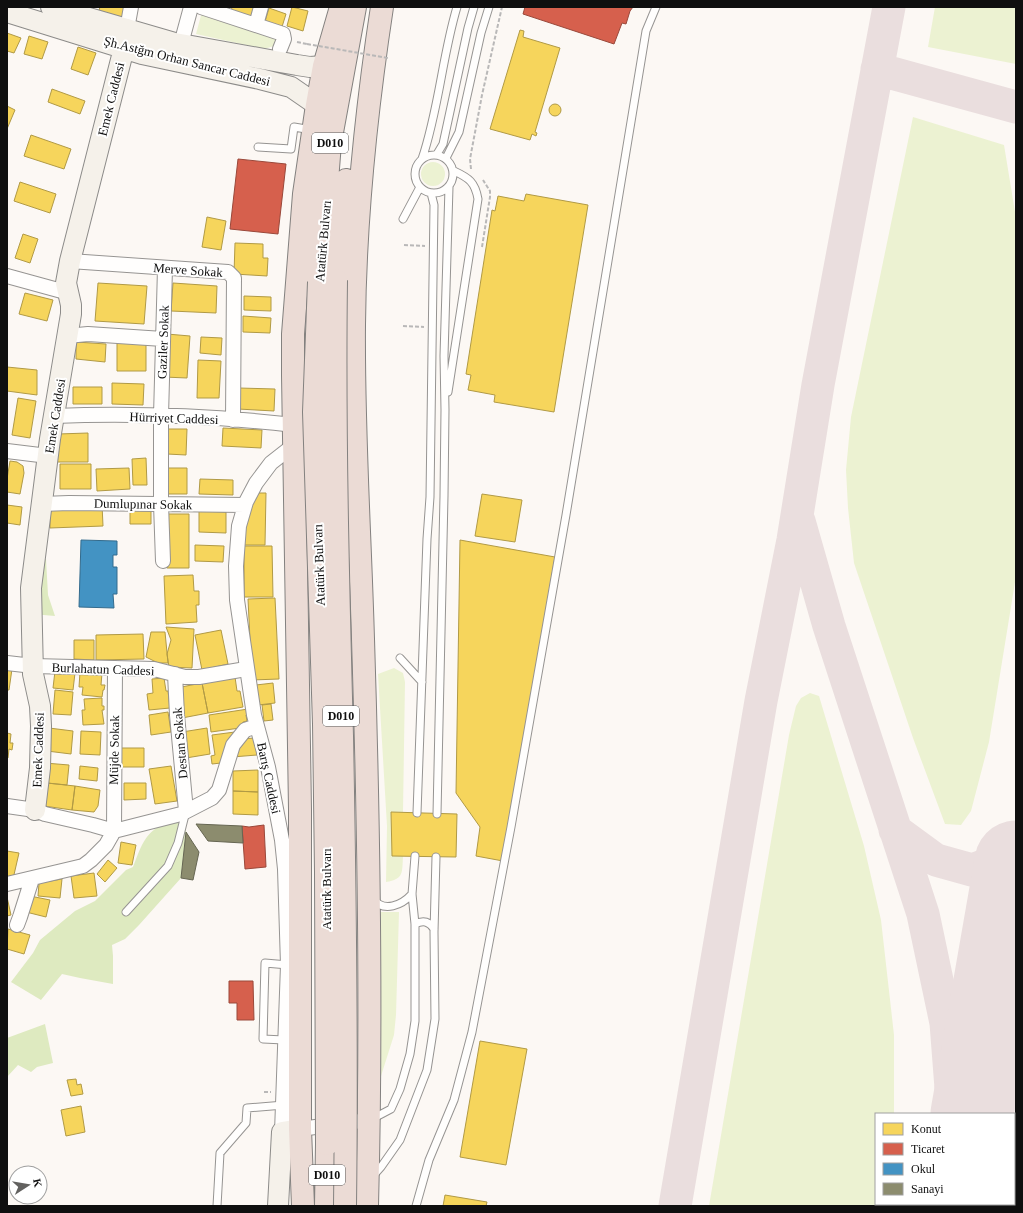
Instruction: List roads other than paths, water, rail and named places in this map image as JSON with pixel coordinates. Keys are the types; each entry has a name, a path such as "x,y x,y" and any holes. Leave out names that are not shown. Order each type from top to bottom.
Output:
{"highway":[{"path":"306,1203 294,1137 300,809 293,375 294,314 304,194 317,105 324,66 341,7"},
{"name":"Atatürk Bulvarı","path":"327,281 330,144 355,7"},
{"name":"Atatürk Bulvarı","path":"333,1141 326,880 324,732 314,412 327,281 373,7"},
{"path":"370,1196 369,894 363,639 355,443 354,325 358,209 371,83 382,7"},
{"name":"D010","path":"326,1206 333,1141"},
{"name":"D010","path":"333,1141 345,1206"}],"street":[{"path":"126,39 131,7"},
{"path":"181,44 192,7"},
{"path":"201,7 283,34 284,39 280,49"},
{"path":"256,25 261,7"},
{"name":"Şh.Astğm Orhan Sancar Caddesi","path":"61,8 126,39 142,54 291,87 317,105"},
{"name":"Şh.Astğm Orhan Sancar Caddesi","path":"7,12 126,39 181,44 310,67 324,66"},
{"name":"Emek Caddesi","path":"35,810 40,762 41,726 40,706 33,666 31,588 48,456 71,314 66,283 126,39"},
{"name":"Merve Sokak","path":"70,262 228,272 234,278 234,420"},
{"name":"Gaziler Sokak","path":"163,561 161,504 161,416 165,268"},
{"path":"7,276 68,294"},
{"path":"67,336 88,334 163,339"},
{"name":"Hürriyet Caddesi","path":"54,416 161,416 234,420 294,435"},
{"name":"Barış Caddesi","path":"294,435 256,483 245,505 239,526 236,566 237,600 246,669 254,715 268,767 284,860 288,964 284,1040 284,1105 294,1137"},
{"path":"7,451 48,456"},
{"name":"Dumlupınar Sokak","path":"42,504 245,505"},
{"name":"Burlahatun Caddesi","path":"7,663 33,666 154,669 185,677 198,677 246,669"},
{"name":"Müjde Sokak","path":"114,831 115,668"},
{"name":"Destan Sokak","path":"175,674 177,715 186,811"},
{"path":"7,806 35,810 45,814 114,831 163,819 186,811 212,798 219,790 233,744 245,730 257,726"},
{"path":"7,884 83,866 106,844 114,831"},
{"path":"17,925 32,879"},
{"path":"294,1137 333,1141 369,1120"},
{"path":"294,1137 311,1134 333,1141"},
{"path":"278,1206 294,1137"},
{"path":"336,1206 370,1196"}],"lane":[{"path":"422,158 432,154 437,154 446,158 450,162 454,171 454,178 449,187 444,191 431,193 425,191 416,181 416,169 422,158 428,140 450,31 457,7"},
{"path":"437,154 443,144 468,28 474,7"},
{"path":"446,158 459,132 481,33 489,7"},
{"path":"416,1206 429,1160 454,1100 472,1032 511,827 565,523 646,31 656,7"},
{"path":"258,147 291,149 294,127 314,130"},
{"path":"445,410 478,199 476,188 472,182 454,171"},
{"path":"403,219 420,187"},
{"path":"437,814 444,496 444,356 449,187"},
{"path":"417,813 430,497 434,205 431,193"},
{"path":"430,497 444,496"},
{"path":"400,658 422,682"},
{"path":"126,912 168,866 178,843 186,811"},
{"path":"369,1120 391,1109 400,1090 410,1054 415,1021 415,924 412,894 415,856"},
{"path":"370,1196 381,1167 400,1140 427,1070 435,1019 434,929 436,856"},
{"path":"369,894 376,903 383,906 395,906 405,902 412,894"},
{"path":"415,924 425,921 434,929"},
{"path":"284,1040 263,1039 265,963 288,964"},
{"path":"217,1206 220,1153 246,1123 247,1108 284,1105"}]}
